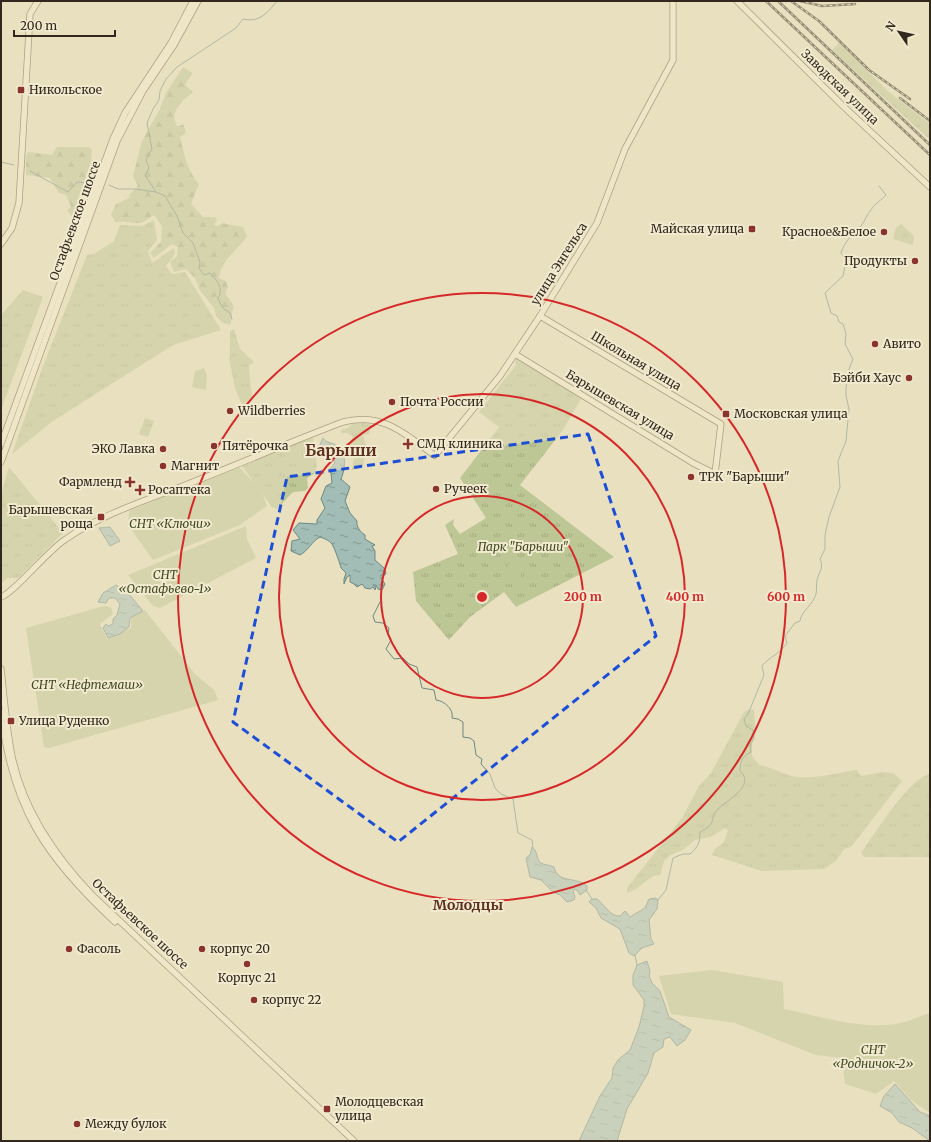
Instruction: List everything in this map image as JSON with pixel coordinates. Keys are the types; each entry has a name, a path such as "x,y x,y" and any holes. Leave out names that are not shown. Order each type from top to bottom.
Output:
{"main road":[{"path":"1,244 12,228 19,203 30,14 38,1"},
{"name":"Остафьевское шоссе","path":"1,444 113,139 125,113 171,43 193,1"},
{"name":"Остафьевское шоссе","path":"1,462 117,141 143,91 174,45 198,1"},
{"name":"улица Энгельса","path":"1,597 11,592 56,546 81,529 126,509 343,422 362,420 396,427 434,455 500,376 540,316 597,223 625,149 670,67 674,47 673,1"},
{"name":"Заводская улица","path":"737,1 843,106 930,186"},
{"name":"Школьная улица","path":"540,316 721,424 715,474"},
{"name":"Барышевская улица","path":"515,354 698,466 715,474"},
{"name":"Остафьевское шоссе","path":"1,669 8,731 16,771 33,814 54,851 92,895 354,1141"},
{"name":"Остафьевское шоссе","path":"1,712 8,759 20,796 39,835 63,869 96,904 349,1141"}],"highlighted area":[{"path":"588,434 656,636 398,842 233,722 287,477"}],"green space":[{"path":"839,43 889,92 930,124 930,140 832,50"},
{"path":"183,67 192,73 185,85 193,92 181,103 175,112 174,117 178,127 183,124 186,133 180,137 189,168 199,184 191,204 203,217 215,217 217,220 214,225 218,226 222,223 243,227 247,236 226,261 220,271 219,278 226,281 228,287 225,293 234,306 230,325 222,322 216,316 214,308 199,289 195,278 186,269 174,272 170,262 177,256 178,247 172,244 154,258 150,253 161,242 162,226 154,215 141,223 138,223 122,221 115,222 111,214 116,204 129,198 130,194 138,186 133,176 142,141 160,109 166,93"},
{"path":"57,147 89,147 92,150 91,162 72,217 67,210 71,207 66,195 58,192 50,178 26,175 26,157 28,152 52,155"},
{"path":"154,220 157,240 148,251 152,263 174,248 175,254 166,266 172,274 185,272 221,330 173,345 53,421 12,454 43,366 87,255 94,254 114,241 120,225 142,226"},
{"path":"901,224 914,236 913,245 893,239 896,228"},
{"path":"23,290 43,297 1,410 1,315"},
{"path":"234,329 240,349 253,361 253,364 250,364 249,368 252,398 242,405 235,388 229,358 230,331"},
{"name":"Парк \"Барыши\"","path":"517,357 582,397 563,430 520,485 614,557 516,607 504,592 470,617 449,640 416,601 413,572 458,554 445,525 454,519 453,525 460,534 486,518 460,478 499,427 479,412 516,365 515,361"},
{"path":"204,368 207,375 206,390 192,387 195,371"},
{"path":"145,418 154,421 148,437 139,434"},
{"path":"362,422 371,425 369,434 363,435 366,446 363,466 352,470 355,452 349,448 353,436 347,433 341,433 341,430 348,428 353,423"},
{"path":"313,437 317,467 314,474 307,478 308,488 305,491 293,492 277,509 272,507 242,466"},
{"path":"9,467 63,533 18,578 8,578 1,583 1,495"},
{"name":"СНТ «Ключи»","path":"239,467 261,490 267,506 240,525 153,560 128,525 129,511"},
{"name":"СНТ «Остафьево-1»","path":"246,526 247,539 256,558 160,608 153,606 128,575"},
{"path":"510,563 518,563 520,569 521,577 516,584 509,584 504,576 506,568"},
{"name":"СНТ «Нефтемаш»","path":"104,606 111,607 113,614 100,624 107,639 131,628 131,618 145,610 195,674 214,690 218,700 49,748 44,747 26,628"},
{"path":"750,709 754,710 756,732 752,744 752,756 759,765 788,775 799,777 824,776 857,770 861,776 883,772 893,773 902,781 851,847 844,849 836,861 824,869 762,871 712,855 715,849 724,842 728,830 725,828 710,837 695,840 684,849 669,856 664,861 660,875 653,876 636,889 627,893 627,888 682,818 699,786 711,773 744,712"},
{"path":"930,774 930,857 864,857 861,853 893,808 913,785"},
{"name":"СНТ «Родничок-2»","path":"712,970 783,982 784,1009 842,1022 887,1025 901,1023 930,1013 930,1113 911,1100 894,1081 876,1094 845,1084 842,1058 816,1055 735,1023 671,1014 659,976"}],"water":[{"path":"323,438 327,442 340,448 344,456 344,471 341,479 350,487 345,501 350,513 357,521 359,529 365,535 365,539 375,545 372,546 375,551 375,560 384,568 386,573 385,575 381,575 381,578 385,584 382,590 378,589 376,585 373,585 376,587 375,590 373,587 370,589 365,588 362,584 357,587 350,582 350,575 347,577 344,584 346,573 341,568 332,544 325,539 320,537 300,555 291,551 292,541 300,539 293,530 299,523 317,524 317,520 325,508 321,499 326,486 332,483 331,473 329,470 335,463 330,455 318,449"},
{"path":"110,527 120,541 110,546 99,528"},
{"path":"116,585 128,593 143,611 130,618 129,627 120,634 108,638 103,628 106,624 108,626 113,624 113,619 117,615 120,604 115,598 109,598 106,603 98,602 103,593"},
{"path":"532,847 541,863 554,867 559,876 563,878 583,883 587,886 587,890 580,895 578,891 574,889 574,900 567,902 560,895 553,892 541,880 530,877 526,858 530,855"},
{"path":"656,898 658,900 657,909 649,920 651,939 654,944 642,948 634,956 629,953 620,929 601,918 596,908 589,902 592,899 597,899 607,910 616,916 620,916 625,911 630,917 645,908 649,899"},
{"path":"647,961 650,971 649,976 652,983 660,991 669,1017 691,1030 685,1040 677,1046 670,1037 664,1039 663,1047 654,1053 648,1073 627,1109 617,1141 579,1141 600,1096 612,1078 613,1068 618,1060 630,1050 639,1027 644,1000 633,985 633,975 637,965"},
{"path":"895,1084 920,1112 930,1116 930,1141 912,1128 899,1122 892,1113 880,1106 884,1096"}],"waterway":[{"path":"156,192 145,175 149,168 146,160 152,149 147,123 159,100 160,91 166,79 177,67 236,28 243,19 249,20 263,16 277,1"},
{"path":"1,162 14,165"},
{"path":"30,171 68,192 77,182 87,183"},
{"path":"109,185 118,189 135,189 156,192 165,196 177,216 183,233 193,243 200,262 199,268 204,275 210,273 219,284 220,295 218,299 223,308 230,313 232,319"},
{"path":"658,900 666,890 673,858 683,854 690,854 697,847 700,839 700,832 710,825 716,811 742,788 745,782 740,771 740,765 744,757 751,752 750,745 754,738 753,730 746,726 744,719 748,714 764,675 762,666 787,643 785,636 795,623 800,621 801,617 815,598 817,580 821,567 820,559 825,549 825,535 829,517 840,487 838,461 846,441 849,409 846,388 849,369 853,359 845,344 846,334 843,324 839,322 837,316 831,313 825,293 843,276 846,261 841,253 845,245 861,226 872,208 886,195 879,186"},
{"path":"380,602 373,616 375,622 383,623 389,628 388,634 391,640 386,649 394,659 403,658 409,664 417,667 422,688 434,690 436,700 443,702 448,706 452,712 452,718 463,722 463,737 470,738 474,741 476,755 482,759 481,764 490,774 495,788 501,794 513,799 518,833 532,840 533,847"},
{"path":"586,890 592,899"},
{"path":"635,955 637,965"}],"railway":[{"path":"766,1 930,155"},
{"path":"778,1 930,145"},
{"path":"791,1 819,21 869,70 910,99"},
{"path":"800,1 822,6 855,4"},
{"path":"900,98 930,121"}],"place":[{"name":"Никольское","path":"21,90"},
{"name":"Майская улица","path":"752,229"},
{"name":"Красное&Белое","path":"884,232"},
{"name":"Продукты","path":"915,261"},
{"name":"Авито","path":"875,344"},
{"name":"Бэйби Хаус","path":"909,378"},
{"name":"Почта России","path":"392,402"},
{"name":"Wildberries","path":"230,411"},
{"name":"Московская улица","path":"726,414"},
{"name":"СМД клиника","path":"408,444"},
{"name":"Пятёрочка","path":"214,446"},
{"name":"ЭКО Лавка","path":"163,449"},
{"name":"Магнит","path":"163,466"},
{"name":"ТРК \"Барыши\"","path":"691,477"},
{"name":"Фармленд","path":"130,482"},
{"name":"Ручеек","path":"436,489"},
{"name":"Росаптека","path":"140,490"},
{"name":"Барышевская роща","path":"101,517"},
{"name":"Улица Руденко","path":"11,721"},
{"name":"Фасоль","path":"69,949"},
{"name":"корпус 20","path":"202,949"},
{"name":"Корпус 21","path":"247,964"},
{"name":"корпус 22","path":"254,1000"},
{"name":"Молодцевская улица","path":"327,1109"},
{"name":"Между булок","path":"77,1124"}],"district":[{"name":"Барыши","path":"341,450"},
{"name":"Молодцы","path":"468,905"}]}
